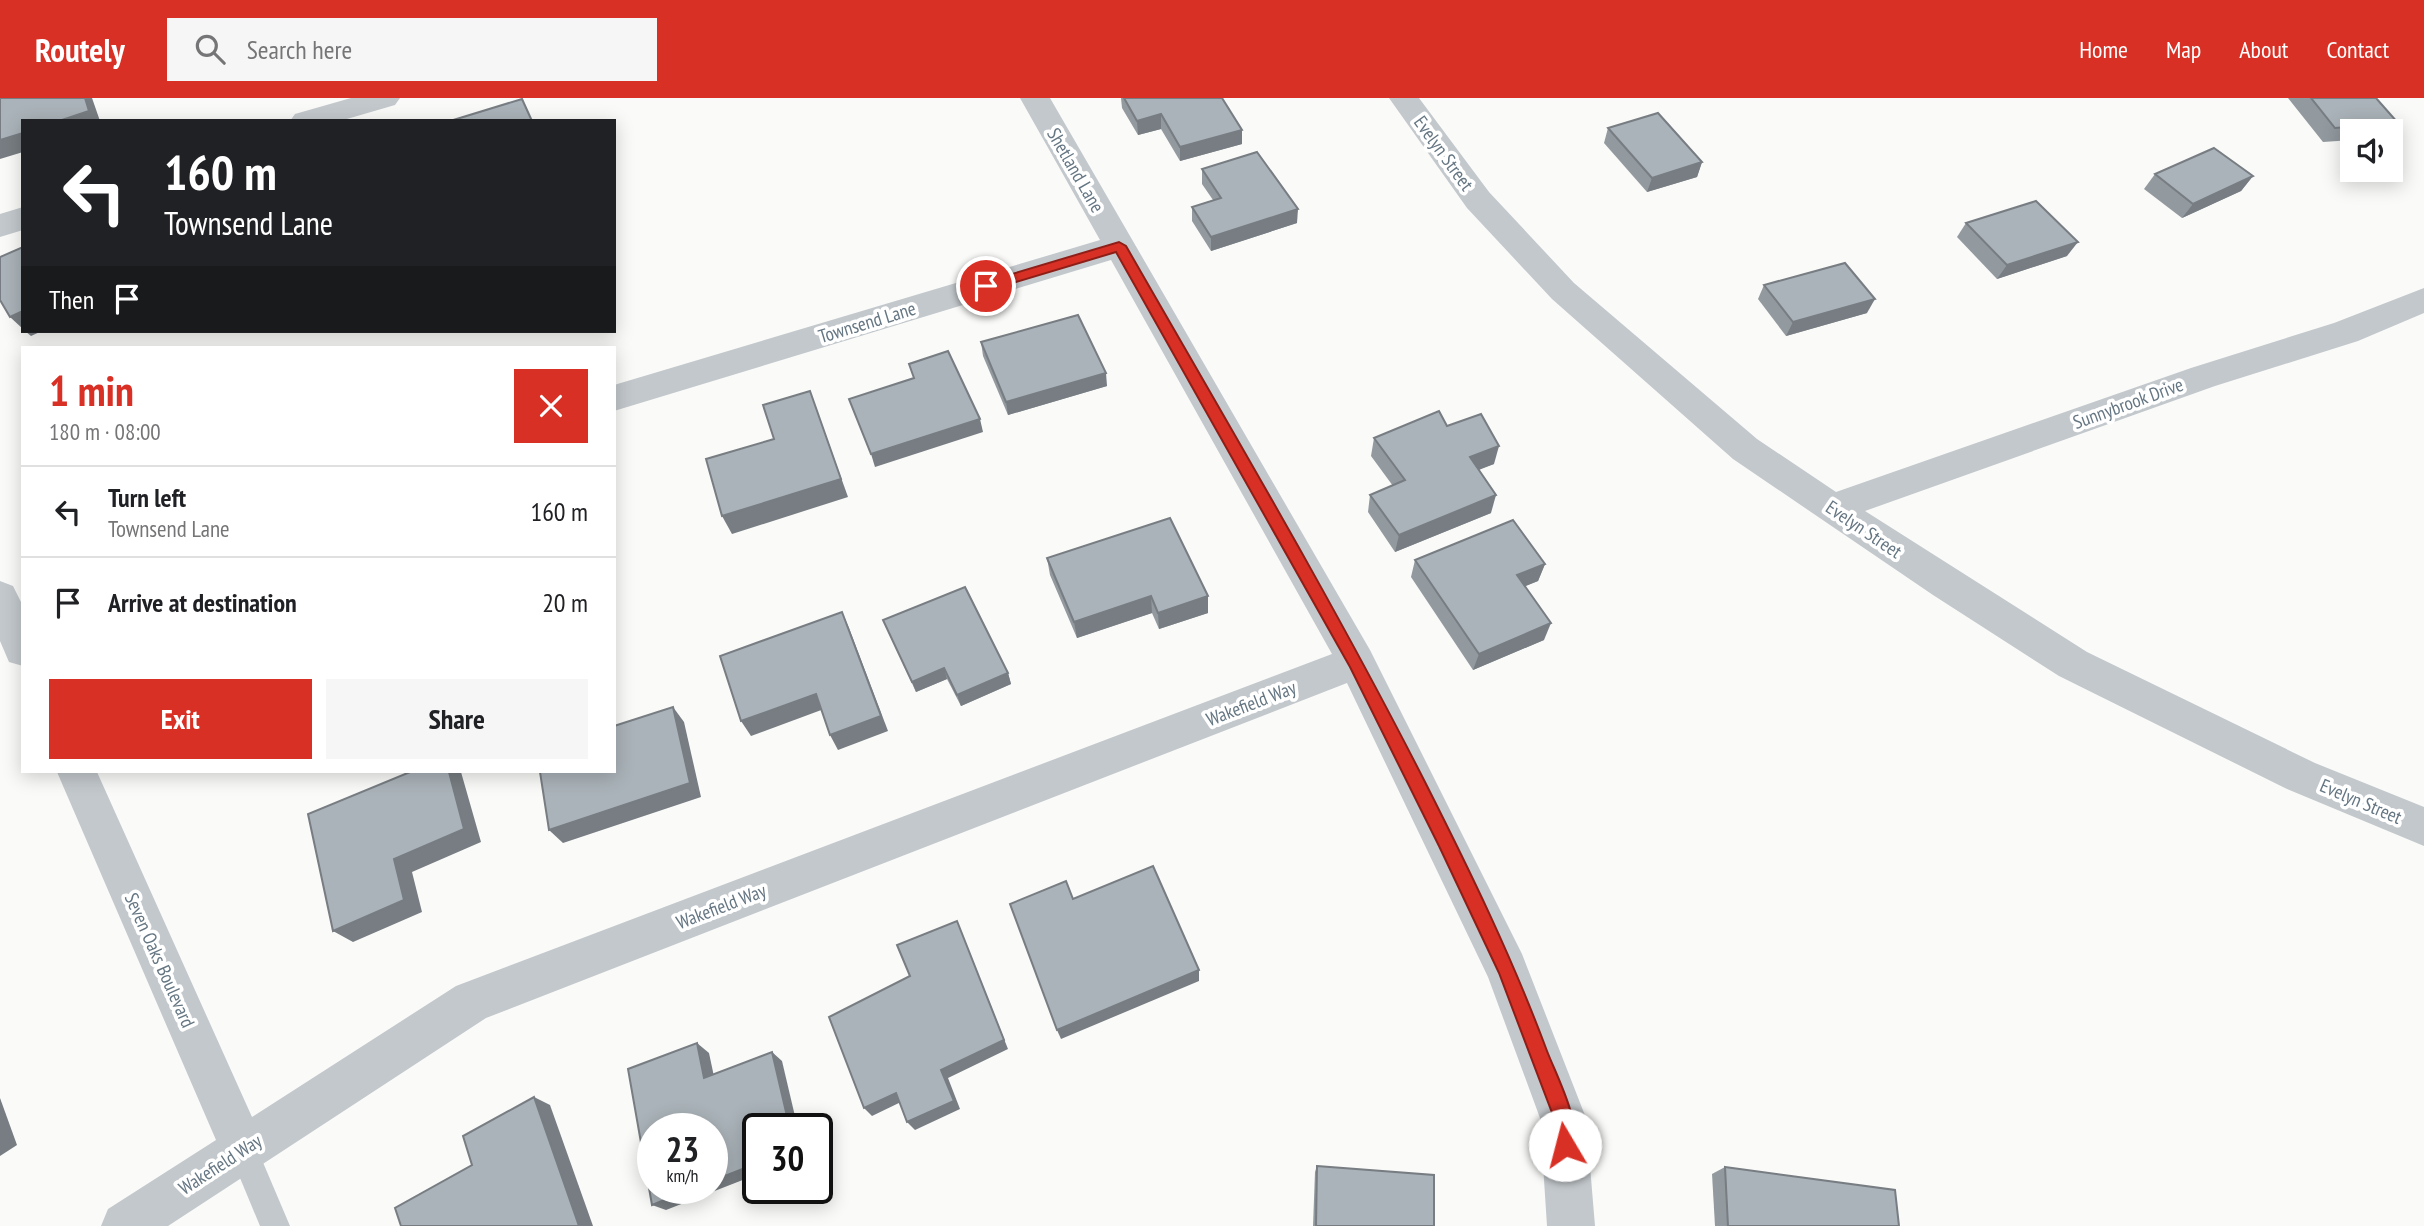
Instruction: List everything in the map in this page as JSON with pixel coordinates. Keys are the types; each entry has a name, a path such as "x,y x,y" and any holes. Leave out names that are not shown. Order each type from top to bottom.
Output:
{"street":[{"path":"312,119 385,98"},
{"name":"Shetland Lane","path":"1035,98 1356,662 1507,969 1563,1118 1571,1226"},
{"name":"Evelyn Street","path":"1404,98 1478,200 1563,291 1745,449 2073,664 2301,776 2424,827"},
{"path":"0,226 21,219"},
{"name":"Townsend Lane","path":"616,397 1119,246"},
{"name":"Sunnybrook Drive","path":"1832,508 2203,377 2346,332 2424,300"},
{"path":"0,597 15,640"},
{"name":"Wakefield Way","path":"125,1226 472,1002 1356,662"},
{"name":"Seven Oaks Boulevard","path":"77,773 243,1149"}],"lane":[{"path":"243,1149 275,1226"}],"building":[{"path":"0,98 85,98 89,111 65,119 21,119 21,134 0,140"},
{"path":"1124,98 1222,98 1242,130 1180,147 1161,114 1137,121"},
{"path":"2311,98 2376,98 2394,119 2340,119 2340,128 2335,128"},
{"path":"522,99 531,119 457,119"},
{"path":"1658,113 1702,162 1652,178 1608,128"},
{"path":"2214,148 2253,176 2193,204 2155,174"},
{"path":"1257,152 1298,209 1211,237 1192,207 1221,198 1202,169"},
{"path":"2036,201 2078,242 2007,265 1966,223"},
{"path":"21,248 21,312 10,317 0,300 0,257"},
{"path":"1845,263 1875,299 1793,322 1764,285"},
{"path":"1078,315 1106,373 1006,402 981,342"},
{"path":"948,351 980,419 871,454 849,399 914,378 909,364"},
{"path":"810,391 841,479 722,516 706,459 774,439 763,405"},
{"path":"1439,411 1447,426 1481,414 1499,446 1470,457 1496,495 1399,535 1370,495 1405,480 1374,438"},
{"path":"1170,518 1208,596 1158,613 1151,596 1074,622 1047,558"},
{"path":"1513,520 1545,564 1517,575 1551,623 1479,654 1415,560"},
{"path":"965,587 1008,673 957,695 944,668 912,682 883,620"},
{"path":"842,612 881,716 830,735 816,694 741,721 720,656"},
{"path":"673,707 690,783 549,830 540,773 616,773 616,725"},
{"path":"408,773 449,773 464,829 394,859 404,900 333,931 308,814"},
{"path":"1153,866 1199,970 1057,1030 1010,904 1066,881 1073,899"},
{"path":"957,921 1004,1040 941,1070 954,1101 907,1122 896,1093 864,1108 829,1017 910,976 897,945"},
{"path":"697,1043 704,1078 772,1052 786,1113 742,1113 742,1169 728,1175 728,1113 637,1113 637,1120 628,1069"},
{"path":"534,1097 579,1226 401,1226 395,1208 472,1165 463,1136"},
{"path":"1317,1166 1434,1175 1434,1226 1316,1226"},
{"path":"1725,1167 1895,1190 1899,1226 1728,1226"}],"route":[{"path":"986,286 1119,246 1356,662 1445,840 1507,969 1563,1118 1565,1145"}]}
